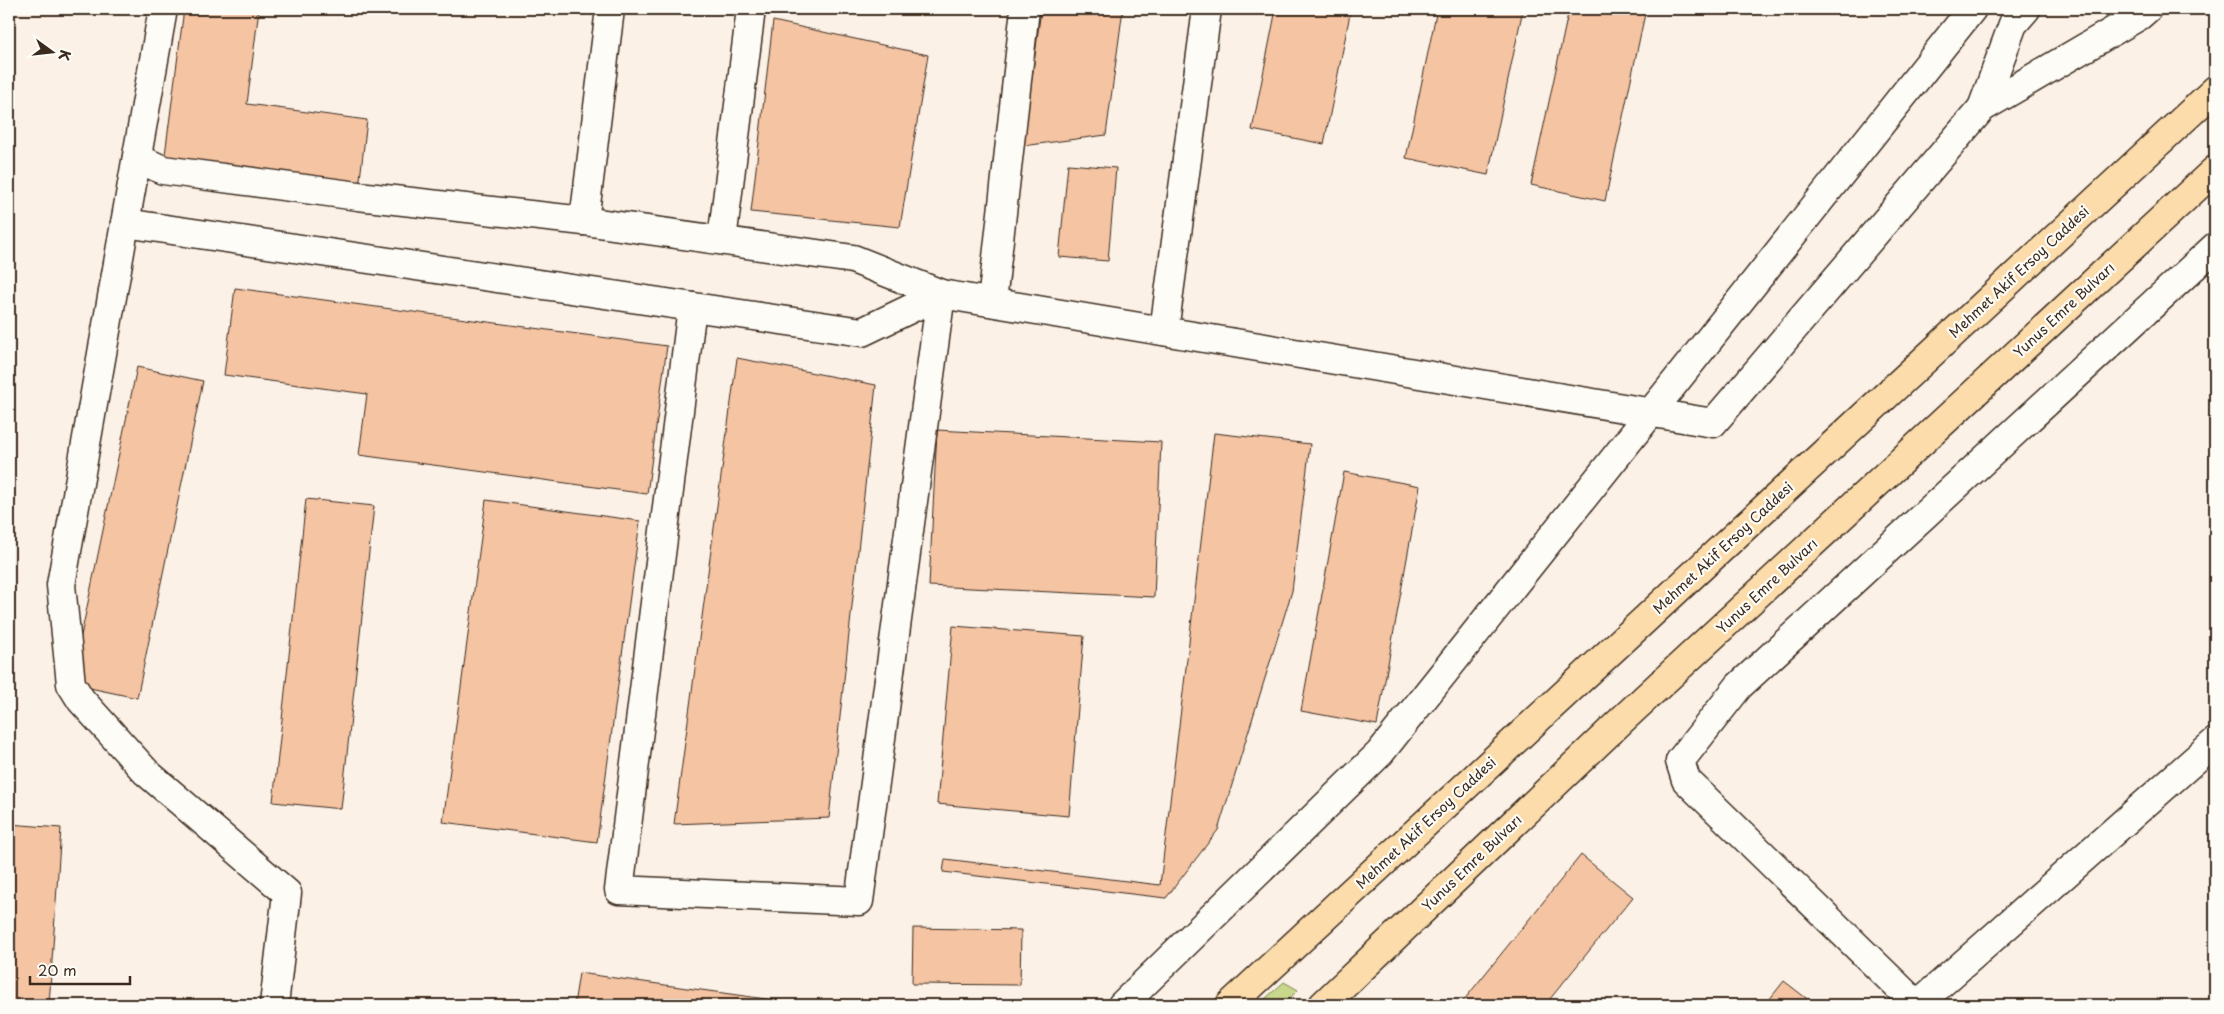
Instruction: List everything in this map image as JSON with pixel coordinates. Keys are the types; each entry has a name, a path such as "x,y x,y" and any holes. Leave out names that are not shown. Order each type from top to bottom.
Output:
{"main road":[{"name":"Mehmet Akif Ersoy Caddesi","path":"1230,1005 2215,90"},
{"name":"Yunus Emre Bulvarı","path":"1323,1005 1624,718 2215,170"}],"lane":[{"path":"163,9 61,585 71,684 82,700 146,772 287,893 274,1005"},
{"path":"584,221 610,9"},
{"path":"722,240 751,9"},
{"path":"992,302 1025,9"},
{"path":"1164,331 1207,9"},
{"path":"1122,1005 1380,753 1972,9"},
{"path":"1982,108 2013,24 2026,9"},
{"path":"137,158 163,170 358,196 584,221 853,259 941,294 1713,423 1982,108 2139,16 2147,9"},
{"path":"125,223 862,332 941,294"},
{"path":"2215,247 1739,686 1680,761 1686,780 1917,1005 2215,742"},
{"path":"692,307 619,890 859,902 941,294"}],"green space":[{"path":"1284,982 1298,990 1283,1005 1258,1005"}],"building":[{"path":"184,9 259,9 247,104 367,120 358,196 163,170"},
{"path":"1041,9 1123,9 1106,135 1023,146"},
{"path":"1276,9 1351,9 1324,144 1252,130"},
{"path":"1437,9 1523,9 1488,175 1406,158"},
{"path":"1569,9 1646,9 1605,201 1531,185"},
{"path":"773,21 928,55 900,227 751,212"},
{"path":"1068,164 1116,168 1108,261 1059,257"},
{"path":"235,288 667,346 647,494 359,455 367,394 224,375"},
{"path":"737,358 876,385 829,818 674,824"},
{"path":"137,367 203,381 137,698 71,684"},
{"path":"937,430 1161,442 1154,597 929,586"},
{"path":"1214,433 1310,444 1292,591 1218,830 1166,898 943,872 945,859 1160,885"},
{"path":"1344,472 1420,486 1377,725 1301,711"},
{"path":"306,499 374,506 341,809 273,802"},
{"path":"486,500 640,521 597,842 443,822"},
{"path":"953,626 1084,636 1069,816 937,804"},
{"path":"9,824 61,828 49,1005 9,1005"},
{"path":"1581,855 1633,897 1545,1005 1460,1005"},
{"path":"913,928 1021,930 1020,985 912,984"},
{"path":"579,973 809,1005 574,1005"},
{"path":"1784,981 1815,1005 1765,1005"}]}
